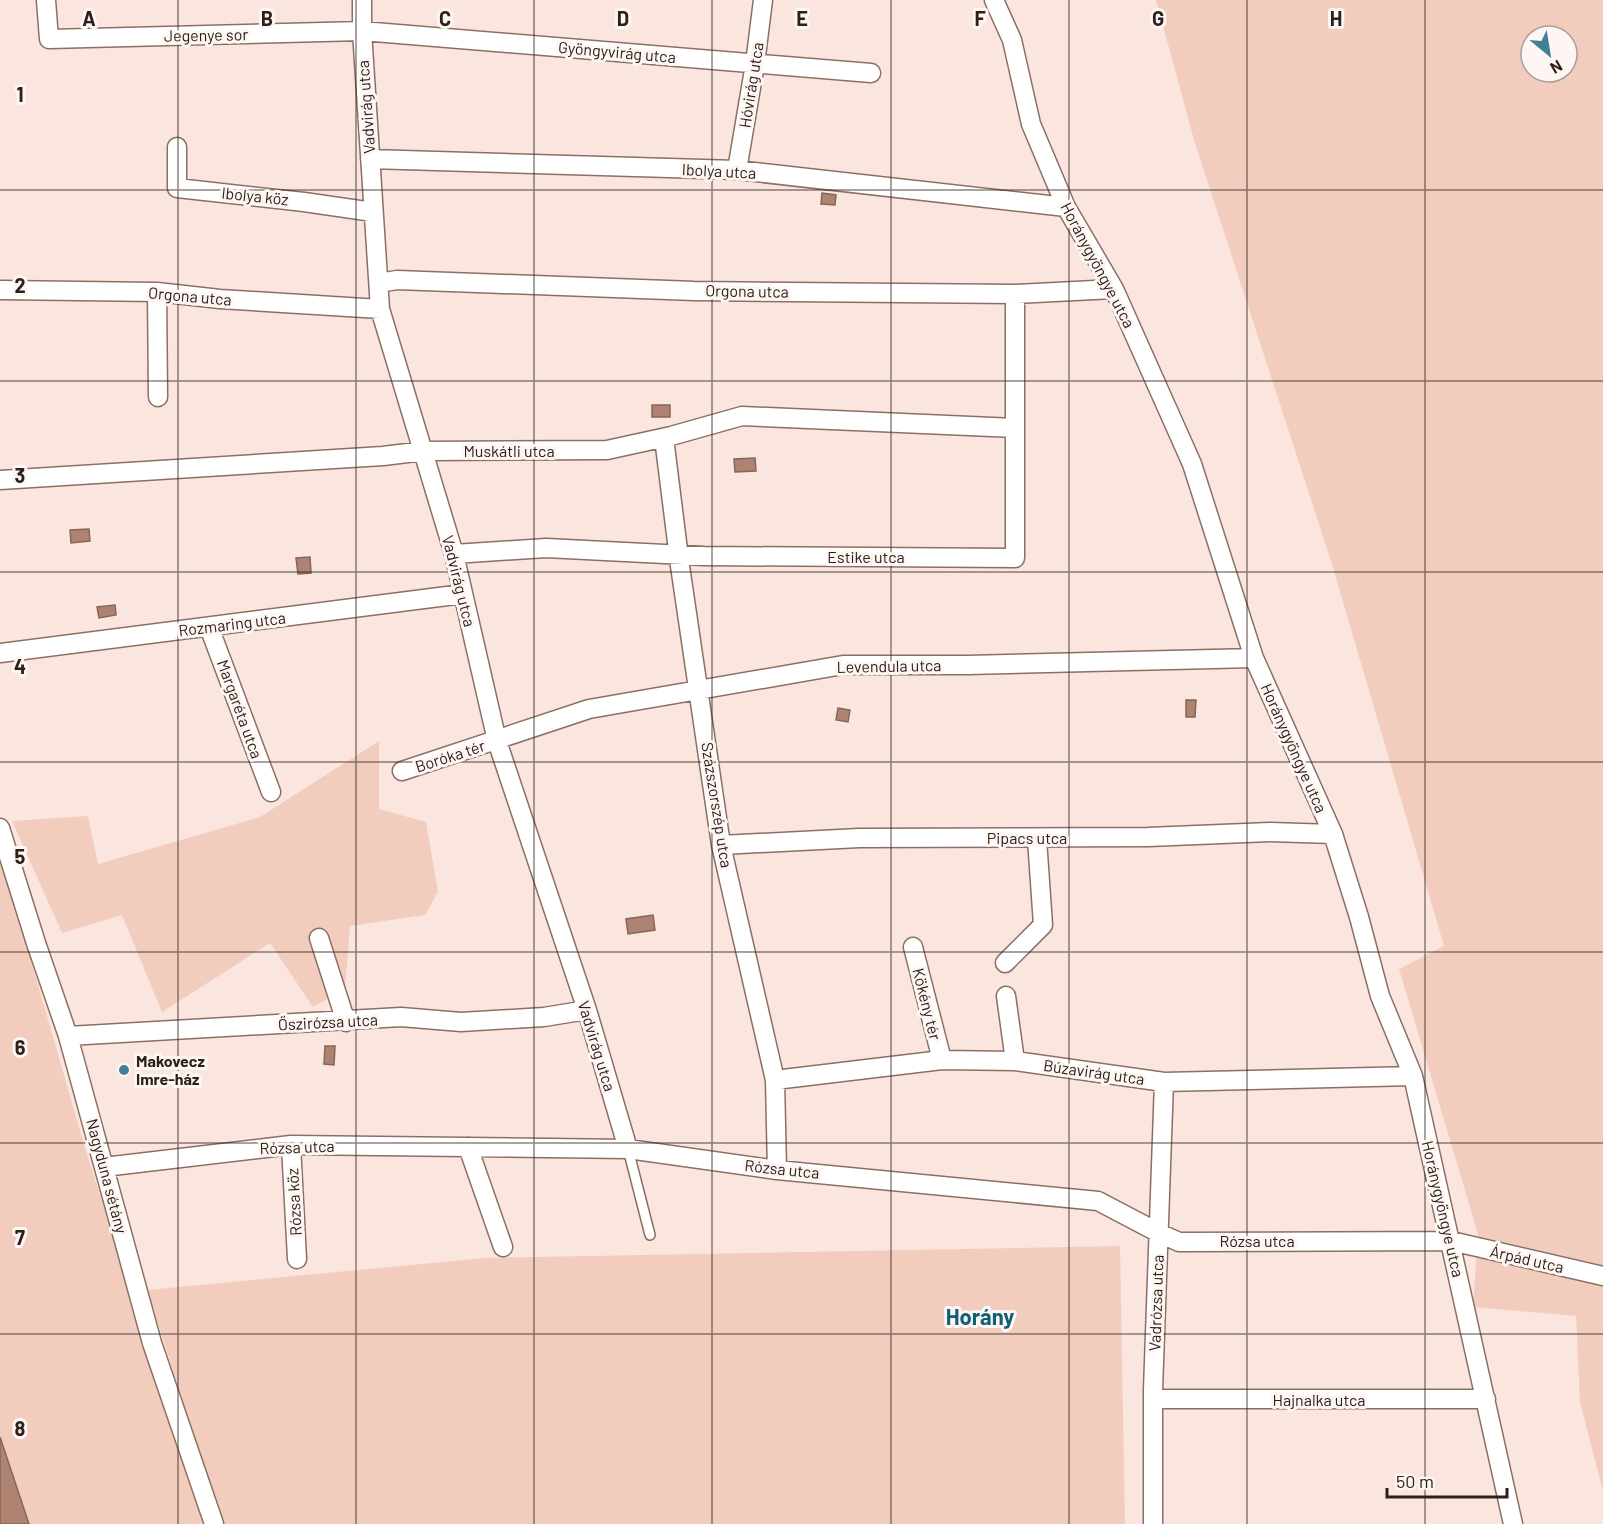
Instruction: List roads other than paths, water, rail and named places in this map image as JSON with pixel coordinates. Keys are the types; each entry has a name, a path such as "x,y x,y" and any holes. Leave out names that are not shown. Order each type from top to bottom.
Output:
{"street":[{"name":"Jegenye sor","path":"46,0 49,39 362,31"},
{"name":"Vadvirág utca","path":"362,0 362,31 380,309 454,554 497,741 586,1011 628,1149"},
{"name":"Hóvirág utca","path":"737,170 763,0"},
{"name":"Horánygyöngye utca","path":"994,0 1012,40 1031,124 1066,207 1114,289 1192,464 1254,658 1333,834 1359,917 1380,996 1413,1076 1513,1524"},
{"name":"Gyöngyvirág utca","path":"362,31 872,73"},
{"name":"Ibolya köz","path":"177,147 177,188 373,212"},
{"name":"Ibolya utca","path":"370,159 737,170 1066,207"},
{"name":"Orgona utca","path":"379,283 397,280 694,291 1015,294 1114,289"},
{"name":"Orgona utca","path":"0,290 157,292 220,299 380,309"},
{"path":"157,292 158,397"},
{"name":"Estike utca","path":"454,554 546,548 680,555 1015,558 1015,294"},
{"name":"Muskátli utca","path":"0,480 383,456 424,451 607,450 664,438 742,416 1015,428"},
{"name":"Százszorszép utca","path":"664,438 721,845 775,1080 777,1170"},
{"name":"Rozmaring utca","path":"0,653 463,594"},
{"name":"Margaréta utca","path":"209,627 271,792"},
{"name":"Levendula utca","path":"497,741 589,709 843,665 980,665 1254,658"},
{"name":"Boróka tér","path":"402,771 497,741"},
{"name":"Nagyduna sétány","path":"0,828 68,1035 152,1343 214,1524"},
{"name":"Pipacs utca","path":"721,845 859,838 1037,839 1270,832 1333,834"},
{"path":"1005,963 1043,924 1037,839"},
{"path":"319,938 346,1022"},
{"name":"Kökény tér","path":"913,947 942,1060"},
{"path":"1006,996 1015,1061"},
{"name":"Őszirózsa utca","path":"68,1035 346,1022 401,1017 461,1022 544,1017 586,1011"},
{"name":"Búzavirág utca","path":"775,1080 942,1060 1015,1061 1164,1082 1413,1076"},
{"name":"Vadrózsa utca","path":"1153,1524 1153,1400 1164,1082"},
{"name":"Rózsa utca","path":"105,1167 291,1145 628,1149 777,1170 1098,1201 1179,1242 1450,1241"},
{"name":"Rózsa köz","path":"291,1145 297,1259"},
{"path":"468,1147 503,1246"},
{"name":"Árpád utca","path":"1450,1241 1603,1276"},
{"name":"Hajnalka utca","path":"1153,1400 1486,1399"}],"lane":[{"path":"628,1149 651,1235"}],"place":[{"name":"Makovecz Imre-ház","path":"124,1070"}],"district":[{"name":"Horány","path":"980,1317"}]}
